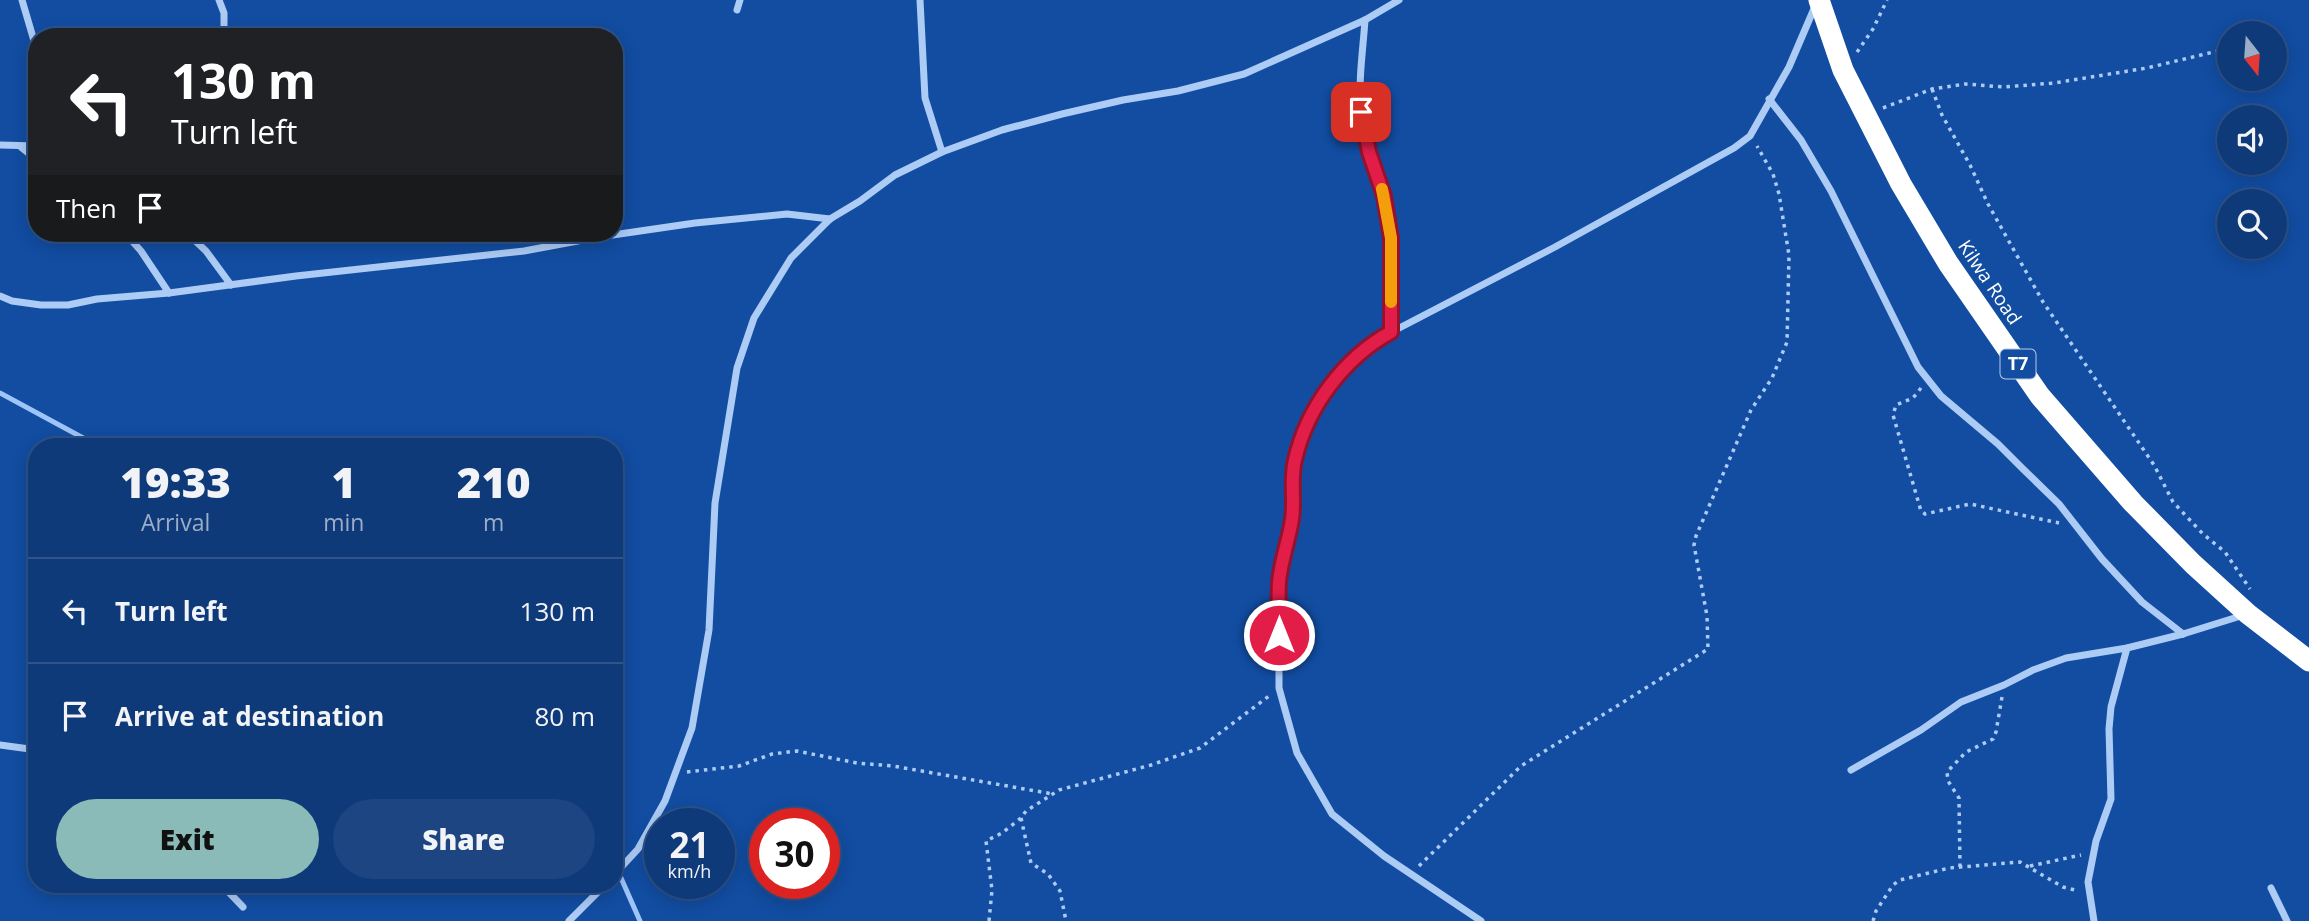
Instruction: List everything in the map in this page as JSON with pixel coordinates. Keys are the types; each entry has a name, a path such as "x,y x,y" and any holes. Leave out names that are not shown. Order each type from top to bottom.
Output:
{"highway":[{"name":"Kilwa Road","path":"1818,0 1843,70 1901,184 1948,263 2040,396 2133,503 2193,565 2252,617 2309,661"}],"street":[{"path":"22,0 30,28"},
{"path":"219,0 224,13 224,28"},
{"path":"737,10 740,0"},
{"path":"920,0 925,98 942,152"},
{"path":"623,865 638,849 665,801 692,728 709,631 715,503 737,368 754,318 791,258 830,219 895,175 942,152 1002,130 1062,114 1178,91 1244,74 1365,20 1399,0"},
{"path":"1481,921 1410,874 1332,814 1297,752 1279,688 1279,582 1292,520 1294,461 1312,414 1330,383 1358,354 1391,332 1555,247 1734,148 1750,136 1789,67 1818,0"},
{"path":"1365,20 1361,112 1369,152 1384,196 1391,238 1391,332"},
{"path":"1769,99 1801,140 1831,191 1919,367 1941,397 1998,444 2059,504 2102,559 2142,602 2183,634"},
{"path":"0,145 28,146"},
{"path":"21,146 28,152"},
{"path":"623,234 787,214 830,219"},
{"path":"133,242 169,293"},
{"path":"196,242 231,285"},
{"path":"0,296 12,301 41,305 68,305 97,299 524,251 572,242"},
{"path":"1851,770 1921,730 1961,702 2033,670 2066,658 2127,648 2252,617"},
{"path":"2094,921 2088,893 2093,852 2111,799 2110,707 2127,648"},
{"path":"0,745 28,749"},
{"path":"2271,888 2287,921"},
{"path":"230,893 243,907"},
{"path":"569,921 597,893"}],"path":[{"path":"1843,70 1874,29 1887,0"},
{"path":"1865,114 1932,89 1965,84 2004,88 2054,83 2147,68 2217,51"},
{"path":"1932,89 1942,115 1970,164 1988,204 2043,302 2154,465 2173,502 2237,567 2249,586 2252,617"},
{"path":"1410,874 1521,766 1708,649 1707,616 1694,545 1696,536 1751,410 1772,378 1787,342 1789,255 1779,194 1773,174 1750,136"},
{"path":"1919,367 1922,384 1919,390 1913,398 1896,405 1893,415 1921,511 1925,514 1970,504 2078,527"},
{"path":"1960,868 1959,798 1948,781 1947,772 1966,752 1993,739 2004,685"},
{"path":"989,921 992,890 985,842 1002,834 1026,811 1059,790 1151,765 1200,748 1279,688"},
{"path":"675,774 739,766 772,754 797,751 1054,794"},
{"path":"1021,818 1031,863 1048,874 1060,891 1066,921"},
{"path":"2030,866 2093,852"},
{"path":"1873,921 1885,897 1900,880 1949,868 2020,862 2063,887 2088,893"}],"waterway":[{"path":"0,393 83,438"},
{"path":"623,882 640,921"}],"slow traffic":[{"path":"1382,189 1391,238 1391,302"}],"route":[{"path":"1279,635 1279,582 1292,520 1294,461 1312,414 1330,383 1358,354 1391,332 1391,238 1384,196 1369,152 1361,112"}]}
